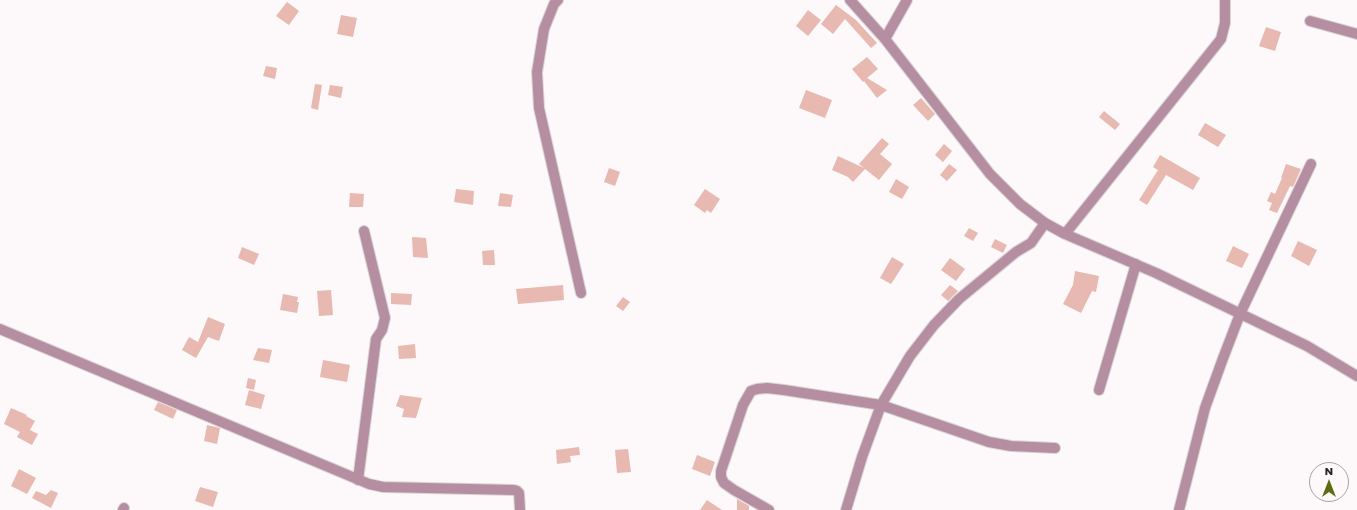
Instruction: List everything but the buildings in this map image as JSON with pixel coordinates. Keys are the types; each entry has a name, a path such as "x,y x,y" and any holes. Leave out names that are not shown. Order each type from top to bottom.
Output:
{"street":[{"path":"558,0 554,4 544,29 537,72 539,108 581,293"},
{"path":"850,0 885,39 990,174 1020,204 1045,223 1065,234 1136,264 1307,346 1357,376"},
{"path":"885,39 907,0"},
{"path":"1065,234 1221,39 1225,23 1225,0"},
{"path":"1310,21 1357,34"},
{"path":"1179,510 1205,408 1240,314 1311,164"},
{"path":"846,510 862,457 881,405 910,356 934,325 959,299 1016,252 1031,243 1045,223"},
{"path":"358,480 376,339 382,330 384,318 364,231"},
{"path":"1099,390 1136,264"},
{"path":"0,330 369,484 382,486 496,488 514,490 519,493 520,510"},
{"path":"770,510 734,490 724,483 721,477 721,471 743,405 752,391 757,389 767,388 881,405 989,442 1011,446 1055,448"}]}
